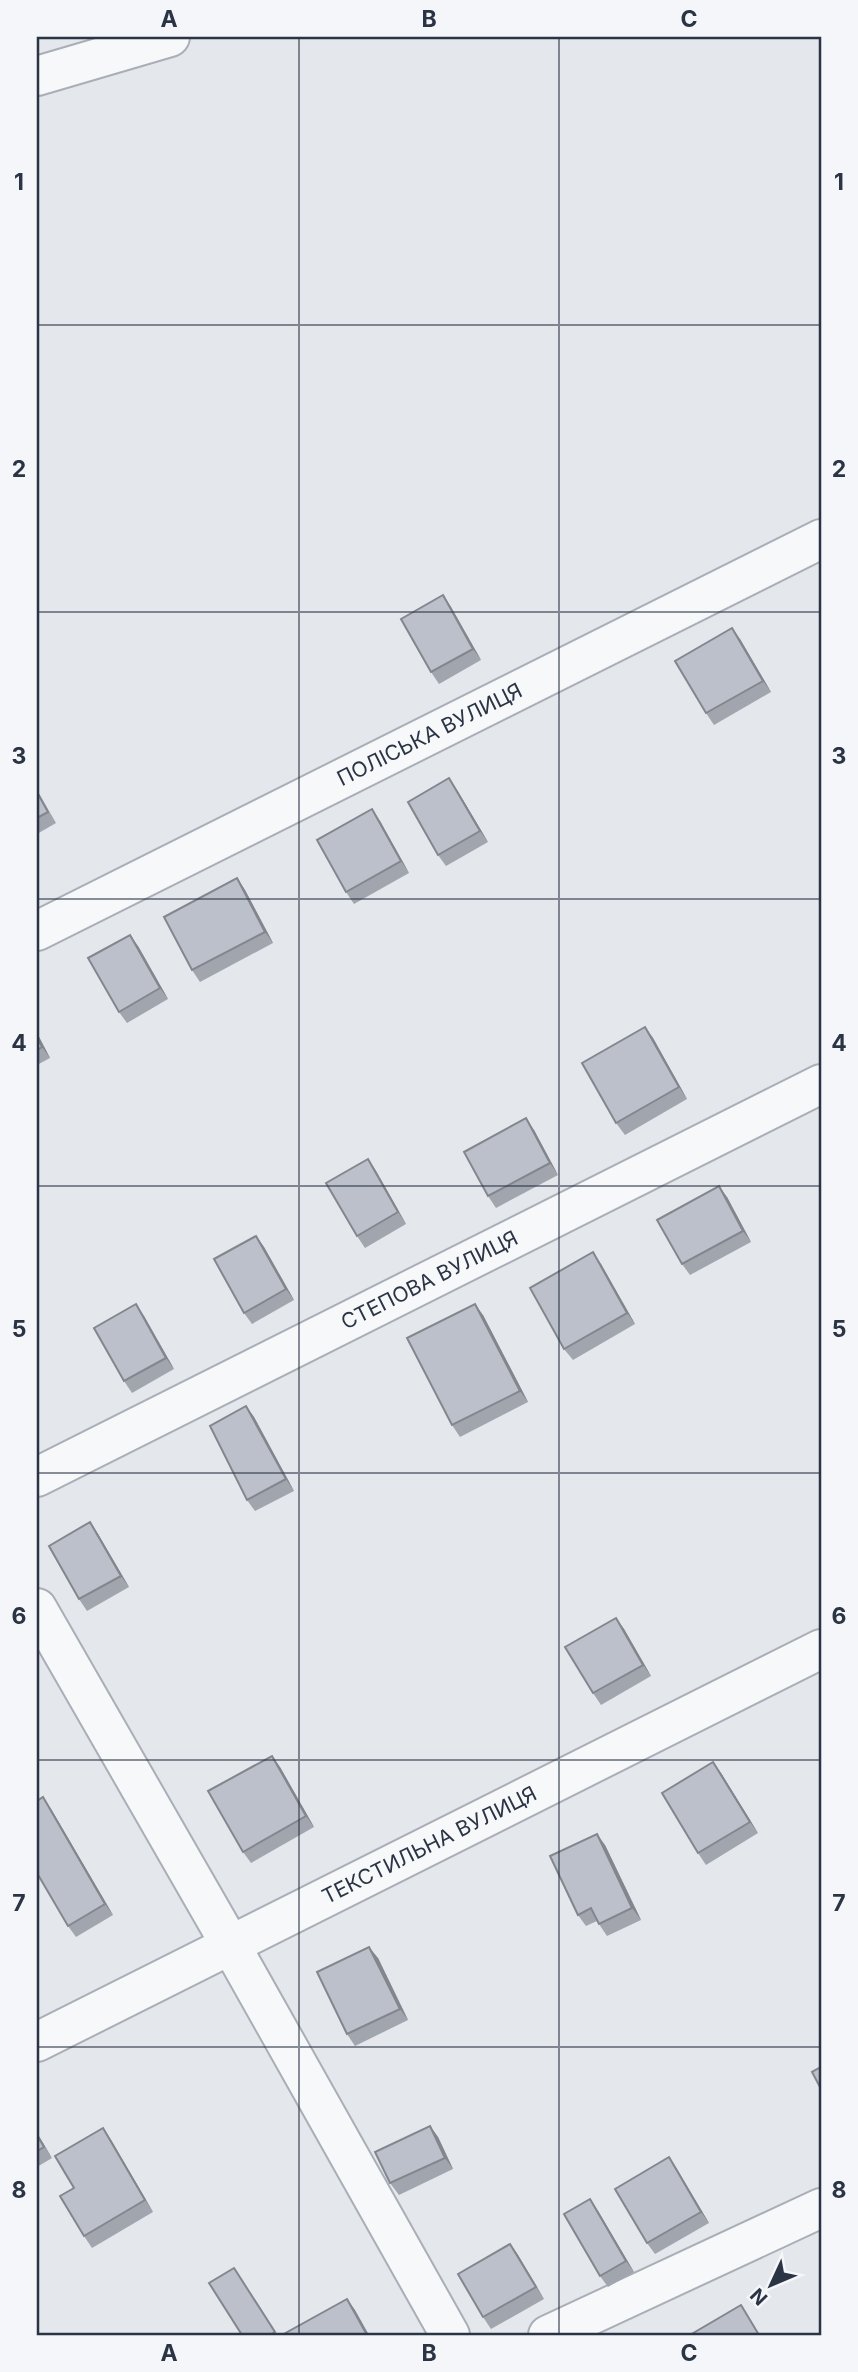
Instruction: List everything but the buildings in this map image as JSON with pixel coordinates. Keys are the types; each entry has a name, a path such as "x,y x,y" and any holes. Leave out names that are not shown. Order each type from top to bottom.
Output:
{"street":[{"path":"37,76 170,37"},
{"name":"ПОЛІСЬКА ВУЛИЦЯ","path":"37,931 821,539"},
{"name":"СТЕПОВА ВУЛИЦЯ","path":"37,1477 821,1084"},
{"path":"37,1608 450,2335"},
{"name":"ТЕКСТИЛЬНА ВУЛИЦЯ","path":"37,2042 821,1649"},
{"path":"548,2335 821,2208"}]}
